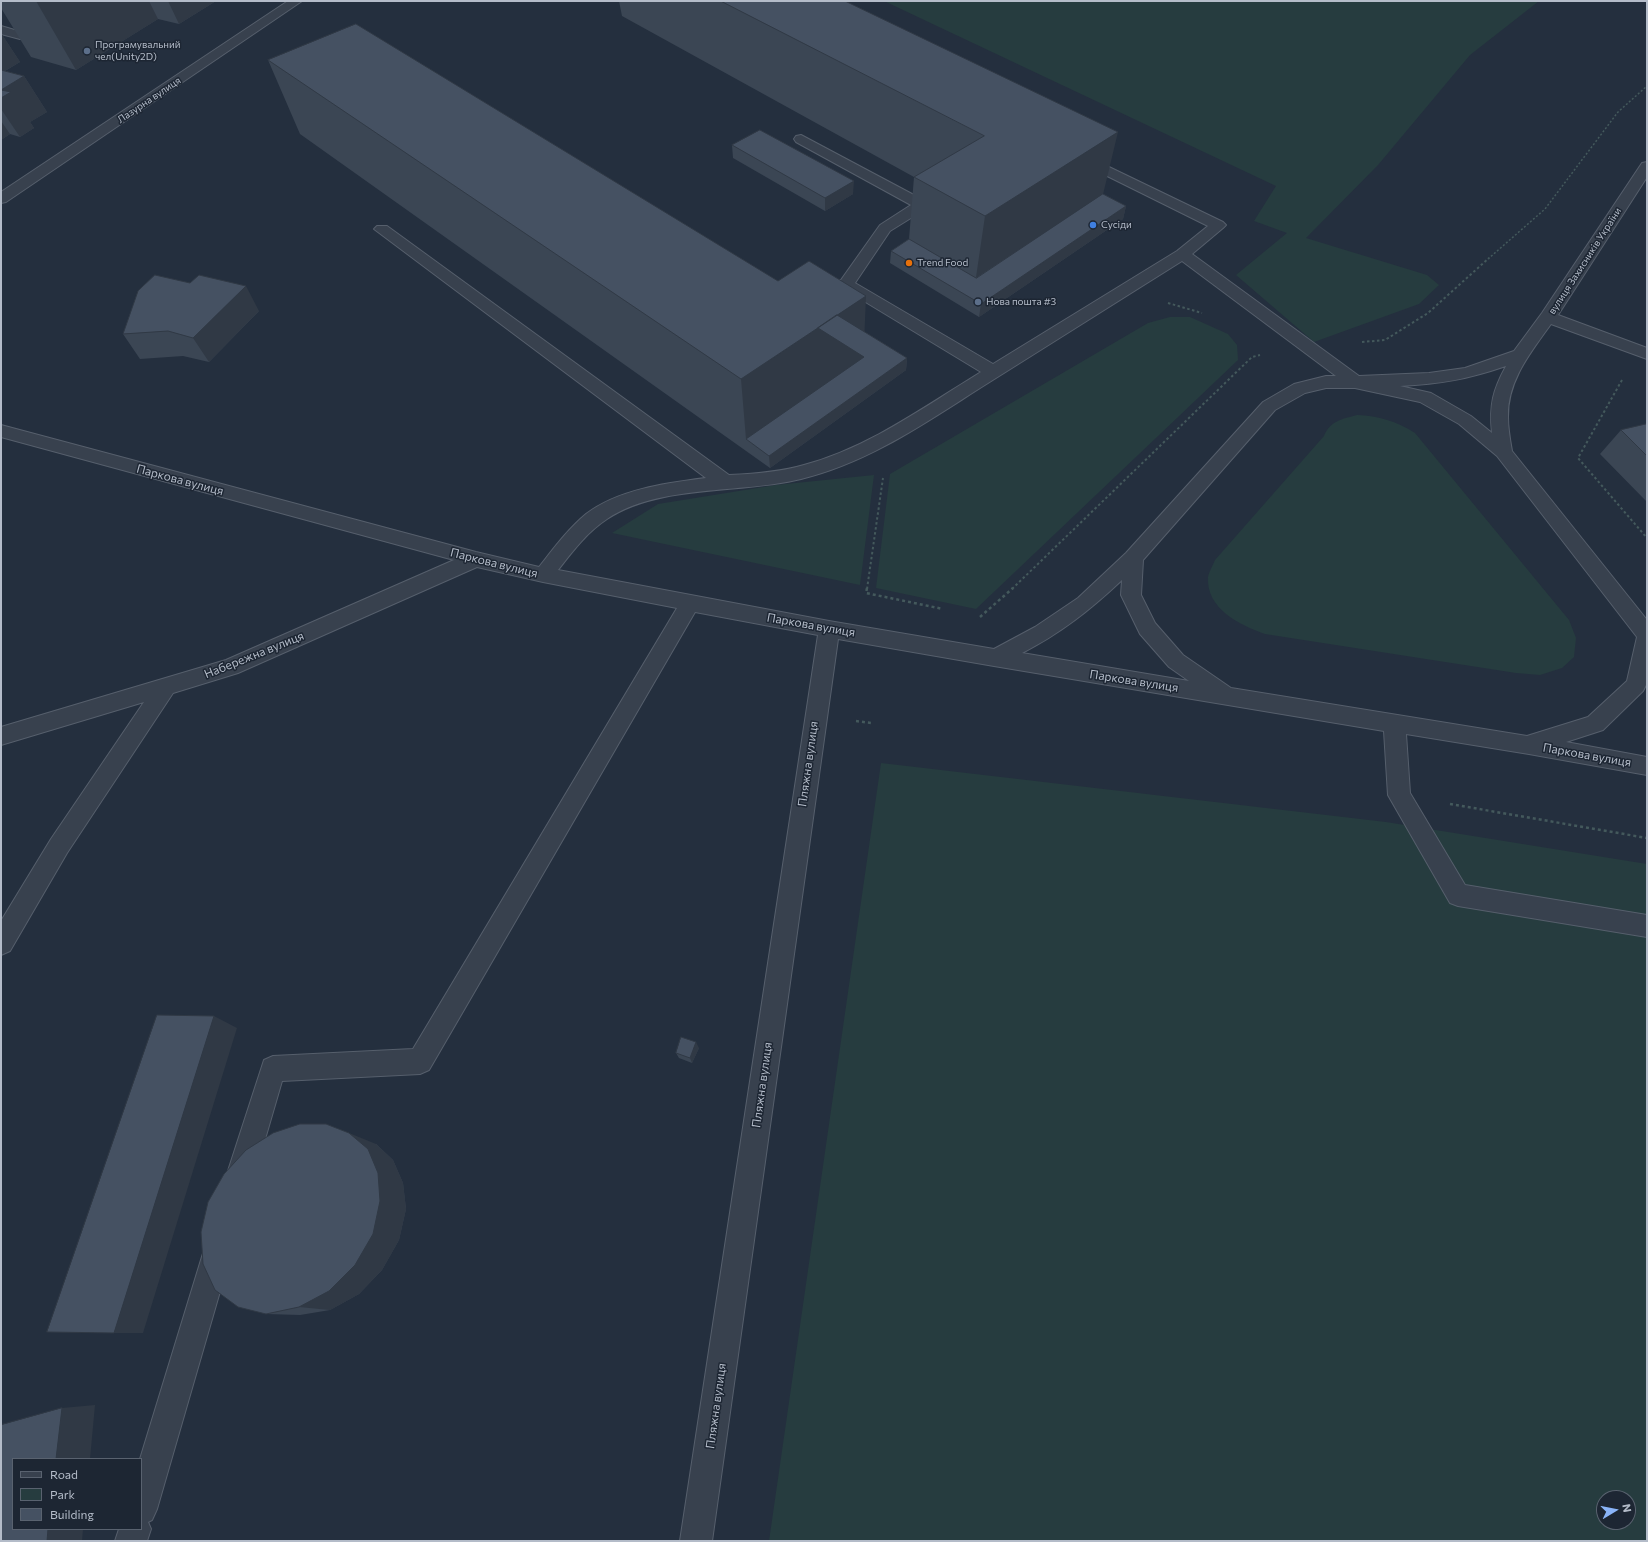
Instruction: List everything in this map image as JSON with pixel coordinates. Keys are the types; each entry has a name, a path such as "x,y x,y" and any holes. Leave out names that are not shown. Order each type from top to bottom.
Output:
{"street":[{"path":"1,30 20,35 81,1"},
{"name":"Лазурна вулиця","path":"1,199 296,1"},
{"path":"801,139 922,205 884,228 846,284 801,294"},
{"path":"543,575 578,531 602,513 642,497 670,490 725,482 772,479 812,470 842,460 889,437 1182,254 1218,225 1069,151"},
{"name":"вулиця Захисників України","path":"1503,452 1499,416 1503,387 1520,355 1548,317 1647,166"},
{"path":"382,229 725,482"},
{"path":"1182,254 1355,382 1425,397 1465,420 1503,452 1647,636 1636,685 1595,724 1527,745"},
{"path":"846,284 993,372"},
{"path":"1548,317 1642,352"},
{"path":"994,658 1042,633 1084,603 1133,558 1269,406 1300,388 1326,382 1429,379 1467,373 1520,355"},
{"name":"Паркова вулиця","path":"1,431 476,559 543,575 829,629 994,658 1647,766"},
{"path":"1133,558 1131,595 1147,628 1176,661 1226,696"},
{"name":"Набережна вулиця","path":"1,736 231,667 476,559"},
{"path":"234,1198 273,1068 420,1061 690,603"},
{"name":"Пляжна вулиця","path":"696,1541 829,629"},
{"path":"1,943 59,846 165,688"},
{"path":"1394,723 1399,795 1458,894 1647,926"},
{"path":"142,1506 225,1228"},
{"path":"131,1541 135,1530"}],"path":[{"path":"1642,352 1578,458 1647,538"},
{"path":"889,437 866,593 950,610"},
{"path":"973,615 980,617"},
{"path":"1399,795 1647,838"}],"green space":[{"path":"884,1 1539,1 1470,55 1378,165 1306,238 1427,275 1439,285 1419,304 1314,342 1236,275 1287,233 1254,221 1276,186"},
{"path":"1170,317 1190,317 1228,334 1237,345 1238,360 976,609 876,588 890,474 1148,323"},
{"path":"1357,415 1387,420 1401,425 1415,433 1569,620 1576,638 1574,657 1562,668 1540,675 1516,673 1265,634 1245,626 1226,614 1219,607 1209,588 1208,577 1215,560 1324,436 1330,427 1337,421"},
{"path":"874,475 860,585 612,533 658,504 776,485"},
{"path":"881,763 1386,822 1647,864 1647,1541 769,1541"}],"building":[{"path":"721,1 845,1 1118,132 985,216 914,177 984,136"},
{"path":"356,24 778,281 809,261 866,296 741,379 268,60"},
{"path":"1,70 24,76 1,90"},
{"path":"1,90 11,92 1,98"},
{"path":"760,130 854,181 825,198 732,145"},
{"path":"1103,194 1126,206 981,304 891,251 909,239 976,278"},
{"path":"155,275 190,283 199,275 246,286 193,338 168,331 123,334 138,291"},
{"path":"837,315 907,358 769,456 746,439 864,357 818,328"},
{"path":"1647,424 1647,456 1621,430"},
{"path":"157,1015 214,1016 114,1333 47,1332"},
{"path":"681,1037 696,1042 690,1058 676,1053"},
{"path":"300,1124 326,1124 349,1133 368,1149 378,1173 380,1201 373,1234 355,1265 329,1291 299,1307 266,1314 238,1307 215,1290 203,1264 201,1232 208,1202 224,1174 246,1150 273,1133"},
{"path":"62,1408 56,1458 12,1458 12,1530 48,1530 47,1541 1,1541 1,1425"}],"place":[{"name":"Програмувальний чел(Unity2D)","path":"87,51"},
{"name":"Сусіди","path":"1093,225"},
{"name":"Trend Food","path":"909,263"},
{"name":"Нова пошта #3","path":"978,302"}]}
